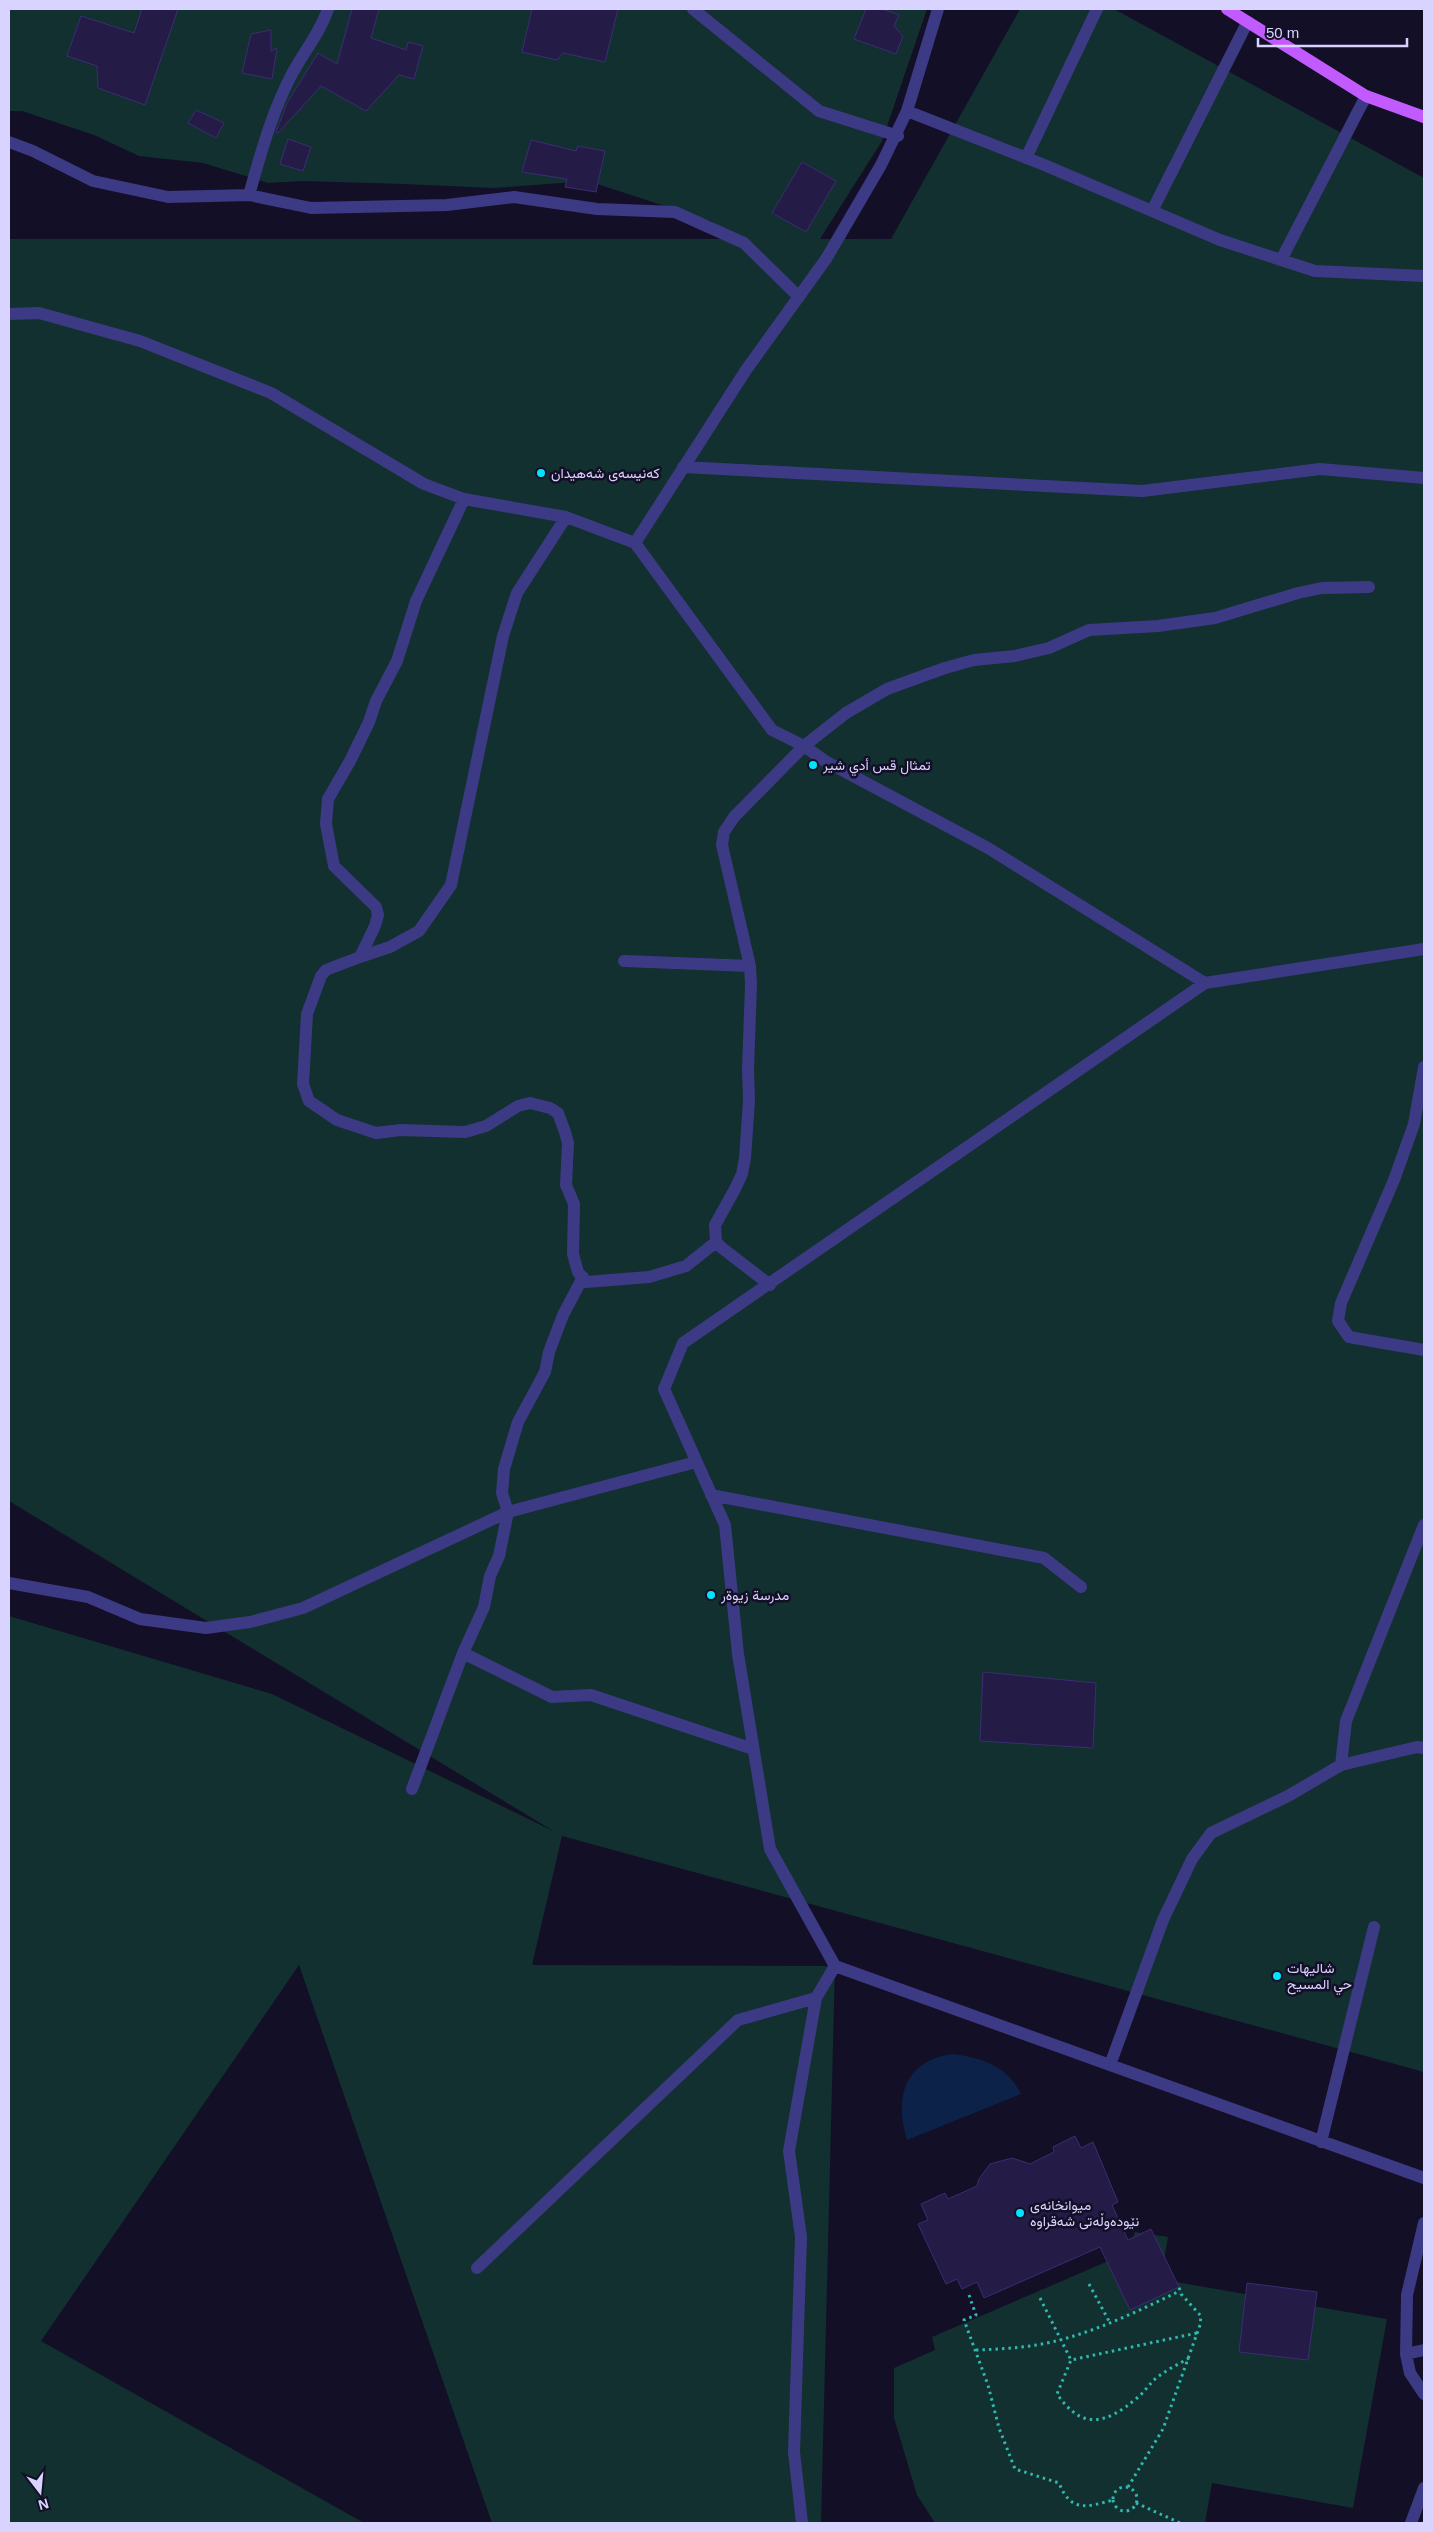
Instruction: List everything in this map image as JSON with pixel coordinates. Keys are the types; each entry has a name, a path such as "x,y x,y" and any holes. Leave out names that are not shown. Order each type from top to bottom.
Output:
{"main road":[{"path":"1227,9 1366,96 1424,117"}],"street":[{"path":"249,195 271,120 293,72 322,27 328,9"},
{"path":"693,9 819,111 898,136"},
{"path":"635,543 746,370 826,259 898,136 938,9"},
{"path":"1026,158 1097,9"},
{"path":"1152,211 1247,23"},
{"path":"1281,260 1366,96"},
{"path":"907,112 1026,158 1220,240 1314,271 1424,276"},
{"path":"9,142 33,151 93,181 168,197 249,195 311,208 447,205 514,197 597,209 675,212 744,243 799,297"},
{"path":"9,314 39,313 140,341 270,393 424,484 464,499 566,517 635,543 772,730 804,746 825,761 988,848 1205,983"},
{"path":"683,467 1142,491 1320,469 1424,478"},
{"path":"360,957 378,915 376,907 334,866 326,824 328,799 350,761 369,722 376,701 397,661 416,601 464,499"},
{"path":"566,517 517,593 503,636 451,885 419,931 390,947 326,970 321,976 307,1014 303,1084 309,1101 336,1120 376,1133 401,1130 465,1132 486,1126 518,1106 530,1103 550,1108 558,1113 568,1143 566,1185 574,1204 573,1254 578,1272 586,1282 649,1277 686,1266 716,1242"},
{"path":"770,1285 716,1242 715,1224 742,1174 749,1100 750,966 722,845 724,832 734,817 804,746 864,701 944,668 974,660 1015,656 1049,648 1089,630 1158,626 1215,618 1298,592 1322,588 1369,588"},
{"path":"1424,949 1205,983 770,1285 683,1343 664,1389 725,1525 738,1654 770,1849 836,1966 1424,2178"},
{"path":"624,961 750,966"},
{"path":"1424,1067 1414,1124 1394,1180 1341,1303 1338,1321 1350,1337 1424,1350"},
{"path":"412,1788 463,1654 484,1608 490,1576 499,1556 508,1512 502,1493 504,1469 513,1435 545,1372 562,1315 583,1277"},
{"path":"9,1583 88,1597 140,1619 206,1628 241,1623 303,1608 508,1512 696,1462"},
{"path":"711,1495 1044,1558 1081,1588"},
{"path":"1341,1765 1346,1721 1424,1525"},
{"path":"463,1654 552,1697 592,1694 753,1748"},
{"path":"1110,2064 1163,1920 1192,1859 1211,1833 1288,1796 1341,1765 1417,1747 1424,1748"},
{"path":"1321,2142 1374,1927"},
{"path":"802,2523 794,2452 801,2237 789,2151 816,1998 836,1966"},
{"path":"477,2268 738,2020 816,1998"},
{"path":"1424,2223 1407,2295 1406,2354 1410,2373 1424,2394"},
{"path":"1406,2354 1424,2350"},
{"path":"1411,2523 1424,2488"}],"path":[{"path":"1089,2284 1110,2322"},
{"path":"976,2350 1012,2348 1062,2340 1110,2322 1180,2289 1202,2316 1163,2429 1128,2487 1117,2490 1113,2500 1116,2507 1122,2510 1132,2508 1136,2503 1134,2491 1128,2487"},
{"path":"969,2295 976,2315 964,2320 988,2385 999,2428 1015,2468 1059,2483 1065,2497 1079,2506 1088,2506 1113,2500"},
{"path":"1040,2298 1071,2360 1056,2394 1069,2411 1089,2420 1110,2417 1138,2398 1157,2376 1189,2358"},
{"path":"1071,2360 1197,2333"},
{"path":"1136,2503 1180,2523"}],"green space":[{"path":"9,9 927,9 882,141 820,239 891,239 1020,9 1114,9 1424,178 1424,2072 562,1836 532,1965 835,1966 821,2523 492,2523 299,1965 41,2341 364,2523 9,2523 9,1616 272,1694 555,1832 9,1501 9,239 739,239 711,221 588,181 494,188 304,181 268,183 203,163 139,156 94,135 22,111 9,111"},
{"path":"1135,2232 1168,2237 1163,2266 1176,2282 1387,2319 1353,2508 1212,2483 1205,2523 935,2523 917,2495 894,2418 894,2368 935,2350 932,2337 1127,2253"}],"water":[{"path":"953,2054 974,2058 993,2065 1009,2076 1021,2094 907,2140 902,2110 903,2096 907,2084 913,2073 923,2064 936,2058"}],"building":[{"path":"142,9 178,9 145,105 98,88 97,66 67,56 81,16 134,33"},
{"path":"352,9 379,9 371,38 406,50 408,42 423,46 414,79 399,75 366,111 321,86 278,133 276,132 287,103 318,53 337,64"},
{"path":"532,9 618,9 605,62 563,53 557,60 522,52"},
{"path":"866,9 882,9 899,15 894,26 903,36 896,54 854,39"},
{"path":"271,30 271,51 277,48 272,79 242,73 251,34"},
{"path":"196,110 224,123 216,138 188,123"},
{"path":"288,139 311,147 303,171 280,164"},
{"path":"531,140 576,151 578,146 605,151 596,192 565,187 567,179 522,172"},
{"path":"802,162 836,181 806,232 772,213"},
{"path":"983,1672 1096,1683 1093,1748 980,1741"},
{"name":"میوانخانەی نێودەوڵەتی شەقراوە","path":"1075,2136 1081,2148 1093,2142 1118,2202 1112,2205 1128,2240 1151,2229 1179,2287 1130,2310 1100,2247 984,2298 977,2282 962,2289 957,2279 946,2284 918,2224 928,2220 921,2204 945,2193 948,2199 977,2186 979,2179 990,2164 1012,2158 1030,2164 1054,2152 1053,2147"},
{"path":"1247,2283 1317,2292 1308,2360 1239,2352"}],"place":[{"name":"کەنیسەی شەهیدان","path":"541,473"},
{"name":"تمثال قس أدي شير","path":"813,765"},
{"name":"مدرسة زيوةر","path":"711,1595"},
{"name":"شاليهات حي المسيح","path":"1277,1976"},
{"name":"میوانخانەی نێودەوڵەتی شەقراوە","path":"1020,2213"}]}
